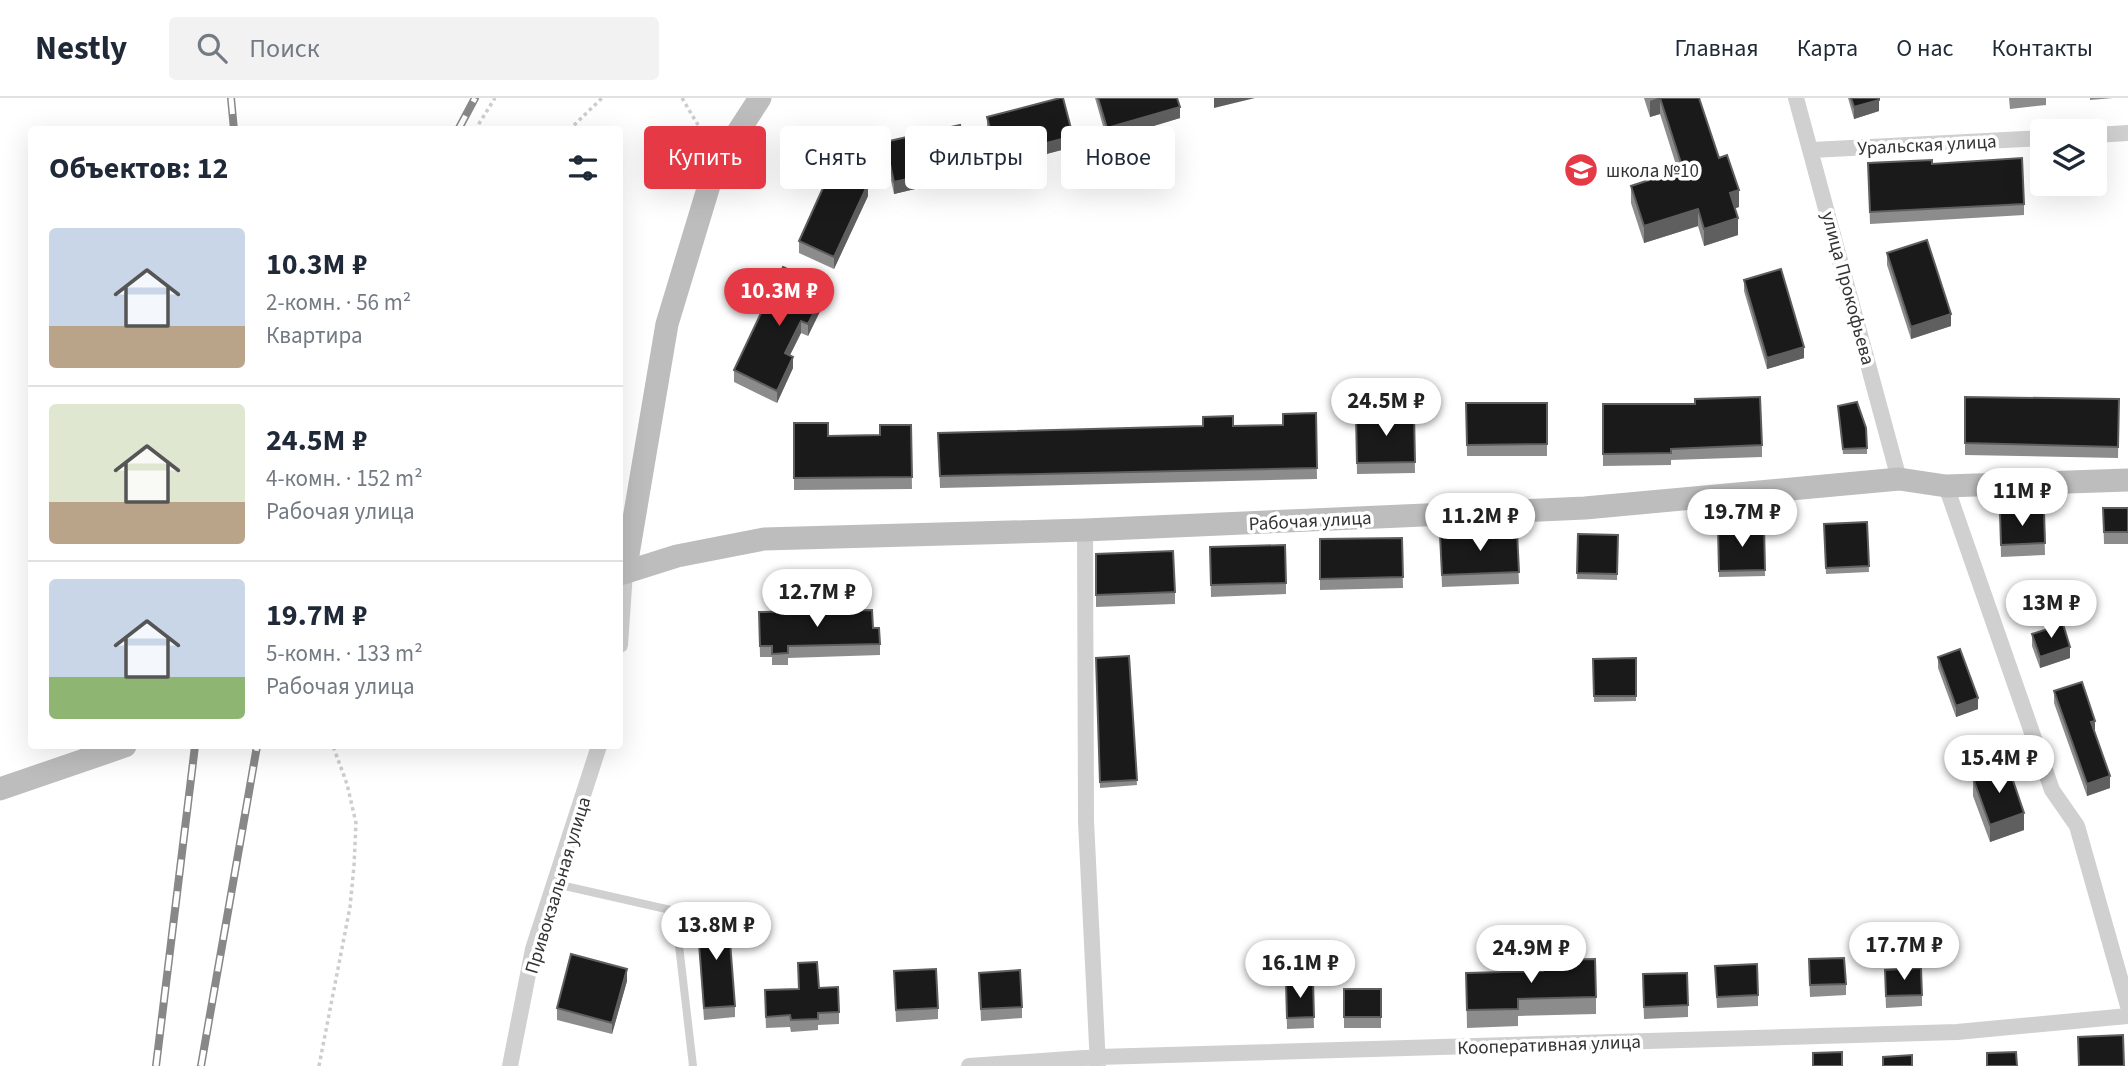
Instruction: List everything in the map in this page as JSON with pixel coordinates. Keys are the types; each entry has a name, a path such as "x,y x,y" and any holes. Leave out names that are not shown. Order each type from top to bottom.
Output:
{"street":[{"name":"улица Прокофьева","path":"1796,98 1899,479"},
{"path":"745,126 764,99"},
{"path":"2107,134 2128,133"},
{"name":"Уральская улица","path":"1812,150 2030,139"},
{"path":"623,567 667,324 708,189"},
{"name":"Рабочая улица","path":"623,573 677,556 764,539 1084,530 1585,508 1899,479 1946,485 2128,480"},
{"path":"1946,485 2053,790 2077,826 2128,1006"},
{"path":"1084,530 1086,821 1098,1062"},
{"path":"0,789 116,749"},
{"name":"Привокзальная улица","path":"510,1066 533,949 598,749"},
{"name":"Кооперативная улица","path":"969,1066 1957,1032 2128,1016"}],"lane":[{"path":"556,884 675,911 693,1066"}],"path":[{"path":"478,126 495,98"},
{"path":"573,126 602,98"},
{"path":"682,98 701,126"},
{"path":"319,1066 350,907 354,866 356,823 348,784 334,749"}],"building":[{"path":"1063,98 1070,126 1061,126 1061,139 1047,143 1047,126 989,126 987,117"},
{"path":"1098,98 1177,98 1180,107 1114,126 1106,126"},
{"path":"1660,98 1699,98 1719,158 1727,155 1739,190 1730,193 1738,218 1704,229 1698,209 1644,226 1631,186 1683,169"},
{"path":"1851,98 1879,98 1879,100 1854,107"},
{"path":"905,137 905,180 894,182 891,169 891,141"},
{"path":"2022,158 2024,204 1870,212 1868,163 1932,160 1932,164"},
{"path":"823,189 866,189 834,257 799,241"},
{"path":"1927,240 1951,314 1911,327 1887,253"},
{"path":"783,267 826,288 808,324 801,321 785,353 793,357 777,391 734,370"},
{"path":"1781,269 1804,347 1767,358 1744,280"},
{"path":"1760,397 1762,445 1671,449 1671,453 1603,454 1603,404 1695,404 1695,399"},
{"path":"1965,397 2119,399 2118,447 1965,443"},
{"path":"1857,402 1866,428 1867,448 1843,449 1838,406"},
{"path":"1466,403 1547,403 1547,444 1467,445"},
{"path":"1316,413 1317,468 940,476 938,433 1203,426 1203,417 1233,416 1233,426 1283,425 1283,414"},
{"path":"1414,414 1415,462 1357,463 1356,415"},
{"path":"794,423 828,423 828,436 880,435 880,425 911,425 912,477 794,478"},
{"path":"2103,508 2128,508 2128,532 2104,532"},
{"path":"2044,511 2045,543 2001,545 2000,513"},
{"path":"1867,522 1869,566 1826,568 1824,524"},
{"path":"1764,526 1765,570 1719,571 1718,528"},
{"path":"1517,532 1519,572 1442,575 1440,535"},
{"path":"1578,534 1618,535 1617,574 1577,573"},
{"path":"1402,538 1403,577 1320,579 1320,539"},
{"path":"1285,545 1286,583 1211,585 1210,547"},
{"path":"1173,551 1175,592 1096,595 1096,554"},
{"path":"872,610 873,628 879,628 880,644 788,646 788,653 772,654 772,646 760,646 759,612"},
{"path":"2063,624 2070,647 2040,657 2032,634"},
{"path":"1960,649 1978,698 1956,706 1938,657"},
{"path":"1129,656 1137,780 1100,782 1096,658"},
{"path":"1636,658 1636,696 1594,696 1593,659"},
{"path":"2082,682 2095,721 2091,722 2110,776 2087,784 2054,691"},
{"path":"2008,766 2024,813 1990,825 1973,778"},
{"path":"728,916 735,1006 704,1008 697,918"},
{"path":"571,954 627,969 612,1023 557,1008"},
{"path":"1844,958 1846,984 1810,985 1809,959"},
{"path":"1595,959 1596,997 1518,999 1518,1009 1467,1010 1466,973 1543,971 1543,960"},
{"path":"817,962 819,988 838,987 839,1012 818,1013 818,1019 791,1020 790,1015 766,1017 765,990 799,989 798,963"},
{"path":"1757,964 1758,995 1717,997 1715,966"},
{"path":"1921,968 1922,995 1886,996 1885,970"},
{"path":"936,969 938,1008 896,1010 894,971"},
{"path":"1020,970 1022,1007 981,1009 979,973"},
{"path":"1687,973 1688,1005 1644,1007 1643,974"},
{"path":"1313,981 1314,1017 1287,1018 1286,982"},
{"path":"1344,989 1381,989 1381,1017 1344,1017"},
{"path":"2123,1035 2124,1066 2079,1066 2078,1037"},
{"path":"1842,1052 1842,1066 1813,1066 1813,1053"},
{"path":"2016,1052 2017,1066 1987,1066 1987,1053"},
{"path":"1912,1055 1912,1066 1883,1066 1883,1057"}],"railway":[{"path":"231,98 234,126"},
{"path":"460,126 475,98"},
{"path":"156,1066 195,749"},
{"path":"201,1066 256,749"}],"place":[{"name":"школа №10","path":"1581,170"}]}
